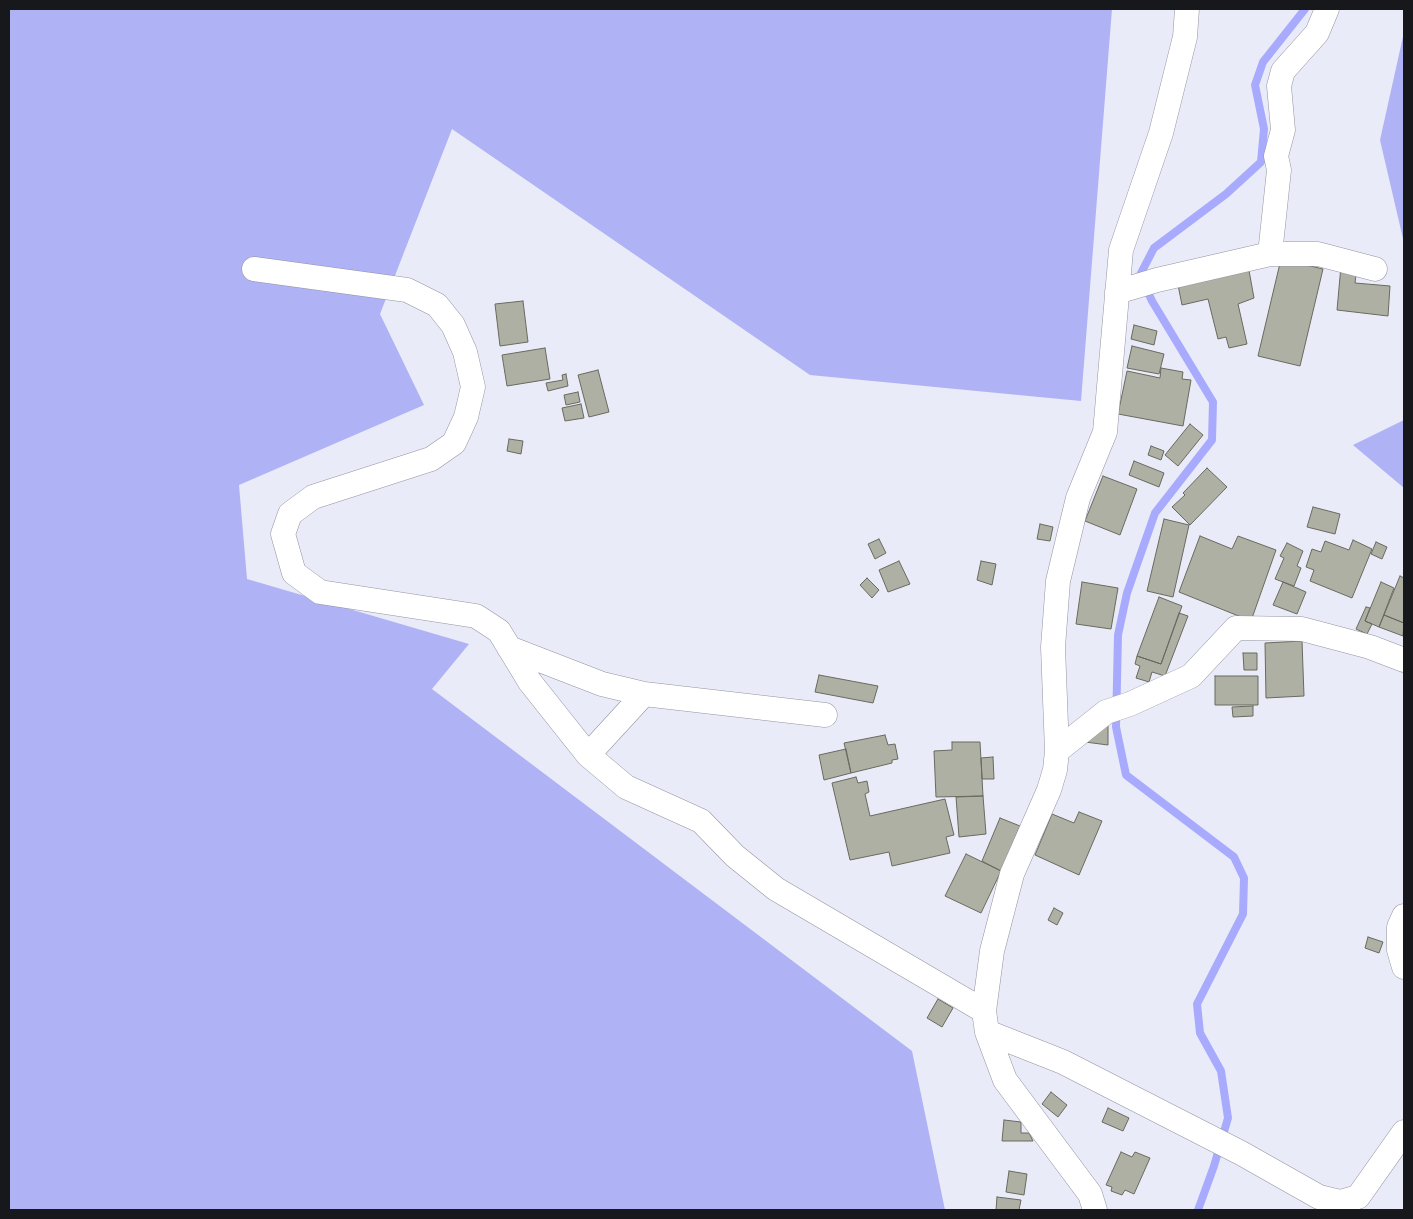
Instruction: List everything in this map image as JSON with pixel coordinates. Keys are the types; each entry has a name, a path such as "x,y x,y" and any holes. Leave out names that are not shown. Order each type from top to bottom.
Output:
{"street":[{"path":"1095,1210 1090,1194 1005,1080 986,1022 992,951 1012,874 1049,790 1055,770 1058,751 1052,647 1058,581 1078,498 1105,432 1123,289 1121,250 1161,133 1185,37 1187,9"},
{"path":"1270,254 1279,170 1276,156 1283,130 1279,86 1283,71 1317,33 1328,9"},
{"path":"1123,289 1270,254 1318,254 1376,269"},
{"path":"254,269 407,290 437,305 453,324 465,352 473,386 466,417 454,443 431,459 313,497 290,514 283,534 294,573 320,592 476,616 499,631 530,682 588,755 626,787 701,821 735,856 776,889 986,1022 1241,1153 1319,1197 1340,1202 1358,1197 1404,1132"},
{"path":"1058,751 1106,712 1130,704 1192,676 1236,628 1302,629 1370,647 1404,660"},
{"path":"509,648 602,684 644,694 825,715"},
{"path":"588,755 644,694"},
{"path":"1404,916 1399,927 1399,950 1404,967"}],"shaded area":[{"path":"9,9 1112,9 1081,401 810,375 452,129 380,314 424,405 239,485 247,579 469,644 432,689 912,1051 945,1210 9,1210"},
{"path":"1404,32 1404,243 1380,140"},
{"path":"1404,420 1404,488 1353,445"}],"building":[{"path":"1281,259 1323,269 1300,366 1258,356"},
{"path":"1248,265 1254,298 1238,304 1247,344 1229,348 1226,337 1218,339 1208,299 1182,305 1177,280"},
{"path":"1341,266 1357,267 1355,283 1390,286 1388,316 1337,310"},
{"path":"523,301 528,342 500,346 495,304"},
{"path":"1134,325 1157,331 1154,345 1131,339"},
{"path":"1132,346 1164,354 1159,374 1127,368"},
{"path":"545,348 550,379 507,386 502,355"},
{"path":"1161,368 1183,372 1182,379 1191,380 1183,426 1118,414 1127,371 1160,378"},
{"path":"598,370 609,412 589,417 578,375"},
{"path":"566,374 568,386 548,391 546,383 563,380 562,375"},
{"path":"578,392 580,402 566,405 564,395"},
{"path":"581,404 584,418 565,421 562,408"},
{"path":"1190,424 1203,435 1178,466 1165,455"},
{"path":"509,439 523,441 521,454 507,451"},
{"path":"1151,446 1164,451 1161,460 1148,455"},
{"path":"1134,461 1164,473 1159,487 1129,475"},
{"path":"1207,468 1227,487 1190,525 1172,507 1185,495 1183,493"},
{"path":"1103,476 1137,489 1120,535 1085,521"},
{"path":"1313,507 1340,514 1335,534 1307,527"},
{"path":"1164,519 1189,525 1173,597 1147,591"},
{"path":"1040,524 1053,527 1050,541 1037,539"},
{"path":"1200,536 1232,549 1238,536 1276,550 1251,621 1179,592"},
{"path":"879,539 886,553 875,559 868,544"},
{"path":"1353,540 1372,549 1352,598 1310,581 1314,570 1306,567 1312,549 1321,552 1325,541 1349,550"},
{"path":"1376,542 1387,547 1382,559 1371,554"},
{"path":"1287,543 1303,551 1297,566 1301,568 1294,586 1275,579 1284,558 1280,556"},
{"path":"899,561 910,584 888,592 879,570"},
{"path":"981,561 996,564 992,585 977,580"},
{"path":"1400,576 1404,578 1404,623 1384,615"},
{"path":"867,578 879,590 872,598 860,585"},
{"path":"1082,582 1118,588 1111,629 1076,624"},
{"path":"1283,582 1306,592 1297,614 1273,605"},
{"path":"1381,582 1394,588 1379,627 1365,621"},
{"path":"1159,597 1182,606 1161,664 1137,656"},
{"path":"1366,607 1370,608 1365,621 1372,624 1367,634 1356,629"},
{"path":"1179,613 1188,616 1165,676 1152,672 1149,682 1136,678 1140,666 1135,664 1137,656 1161,664"},
{"path":"1384,615 1404,623 1403,636 1379,627"},
{"path":"1302,641 1304,696 1266,698 1265,643"},
{"path":"1243,653 1257,653 1257,670 1244,670"},
{"path":"819,675 878,686 873,703 815,692"},
{"path":"1215,676 1258,676 1258,705 1215,705"},
{"path":"1253,706 1253,716 1233,717 1232,707"},
{"path":"1108,724 1108,745 1085,742"},
{"path":"885,735 888,745 895,744 898,759 892,760 892,763 851,773 844,743"},
{"path":"952,742 980,742 983,796 936,797 934,751 952,750"},
{"path":"846,749 851,773 824,780 819,755"},
{"path":"993,757 994,779 982,779 981,758"},
{"path":"856,777 858,783 867,781 869,792 865,794 870,816 945,799 954,835 946,837 950,853 892,866 889,852 850,860 832,783"},
{"path":"983,796 986,834 959,837 956,797"},
{"path":"1079,812 1102,821 1079,875 1035,855 1052,814 1074,823"},
{"path":"1000,818 1020,826 1001,871 982,861"},
{"path":"966,854 1001,871 981,913 945,896"},
{"path":"1054,908 1063,913 1057,925 1048,920"},
{"path":"1368,937 1383,942 1379,953 1365,948"},
{"path":"938,999 953,1008 942,1027 927,1018"},
{"path":"1051,1092 1067,1105 1058,1117 1042,1104"},
{"path":"1108,1108 1129,1118 1123,1131 1102,1122"},
{"path":"1004,1120 1021,1122 1021,1133 1029,1133 1033,1141 1002,1141"},
{"path":"1121,1152 1132,1157 1135,1152 1150,1158 1134,1194 1125,1190 1122,1195 1111,1191 1112,1187 1106,1185"},
{"path":"1009,1171 1027,1174 1024,1195 1006,1192"},
{"path":"997,1197 1021,1200 1019,1210 996,1210"}],"waterway":[{"path":"1198,1210 1214,1166 1228,1118 1221,1071 1200,1033 1197,1004 1243,914 1244,878 1234,857 1126,775 1116,727 1118,635 1127,593 1155,513 1212,440 1213,402 1152,301 1140,275 1154,248 1226,194 1261,162 1264,129 1255,85 1263,62 1305,9"}]}
